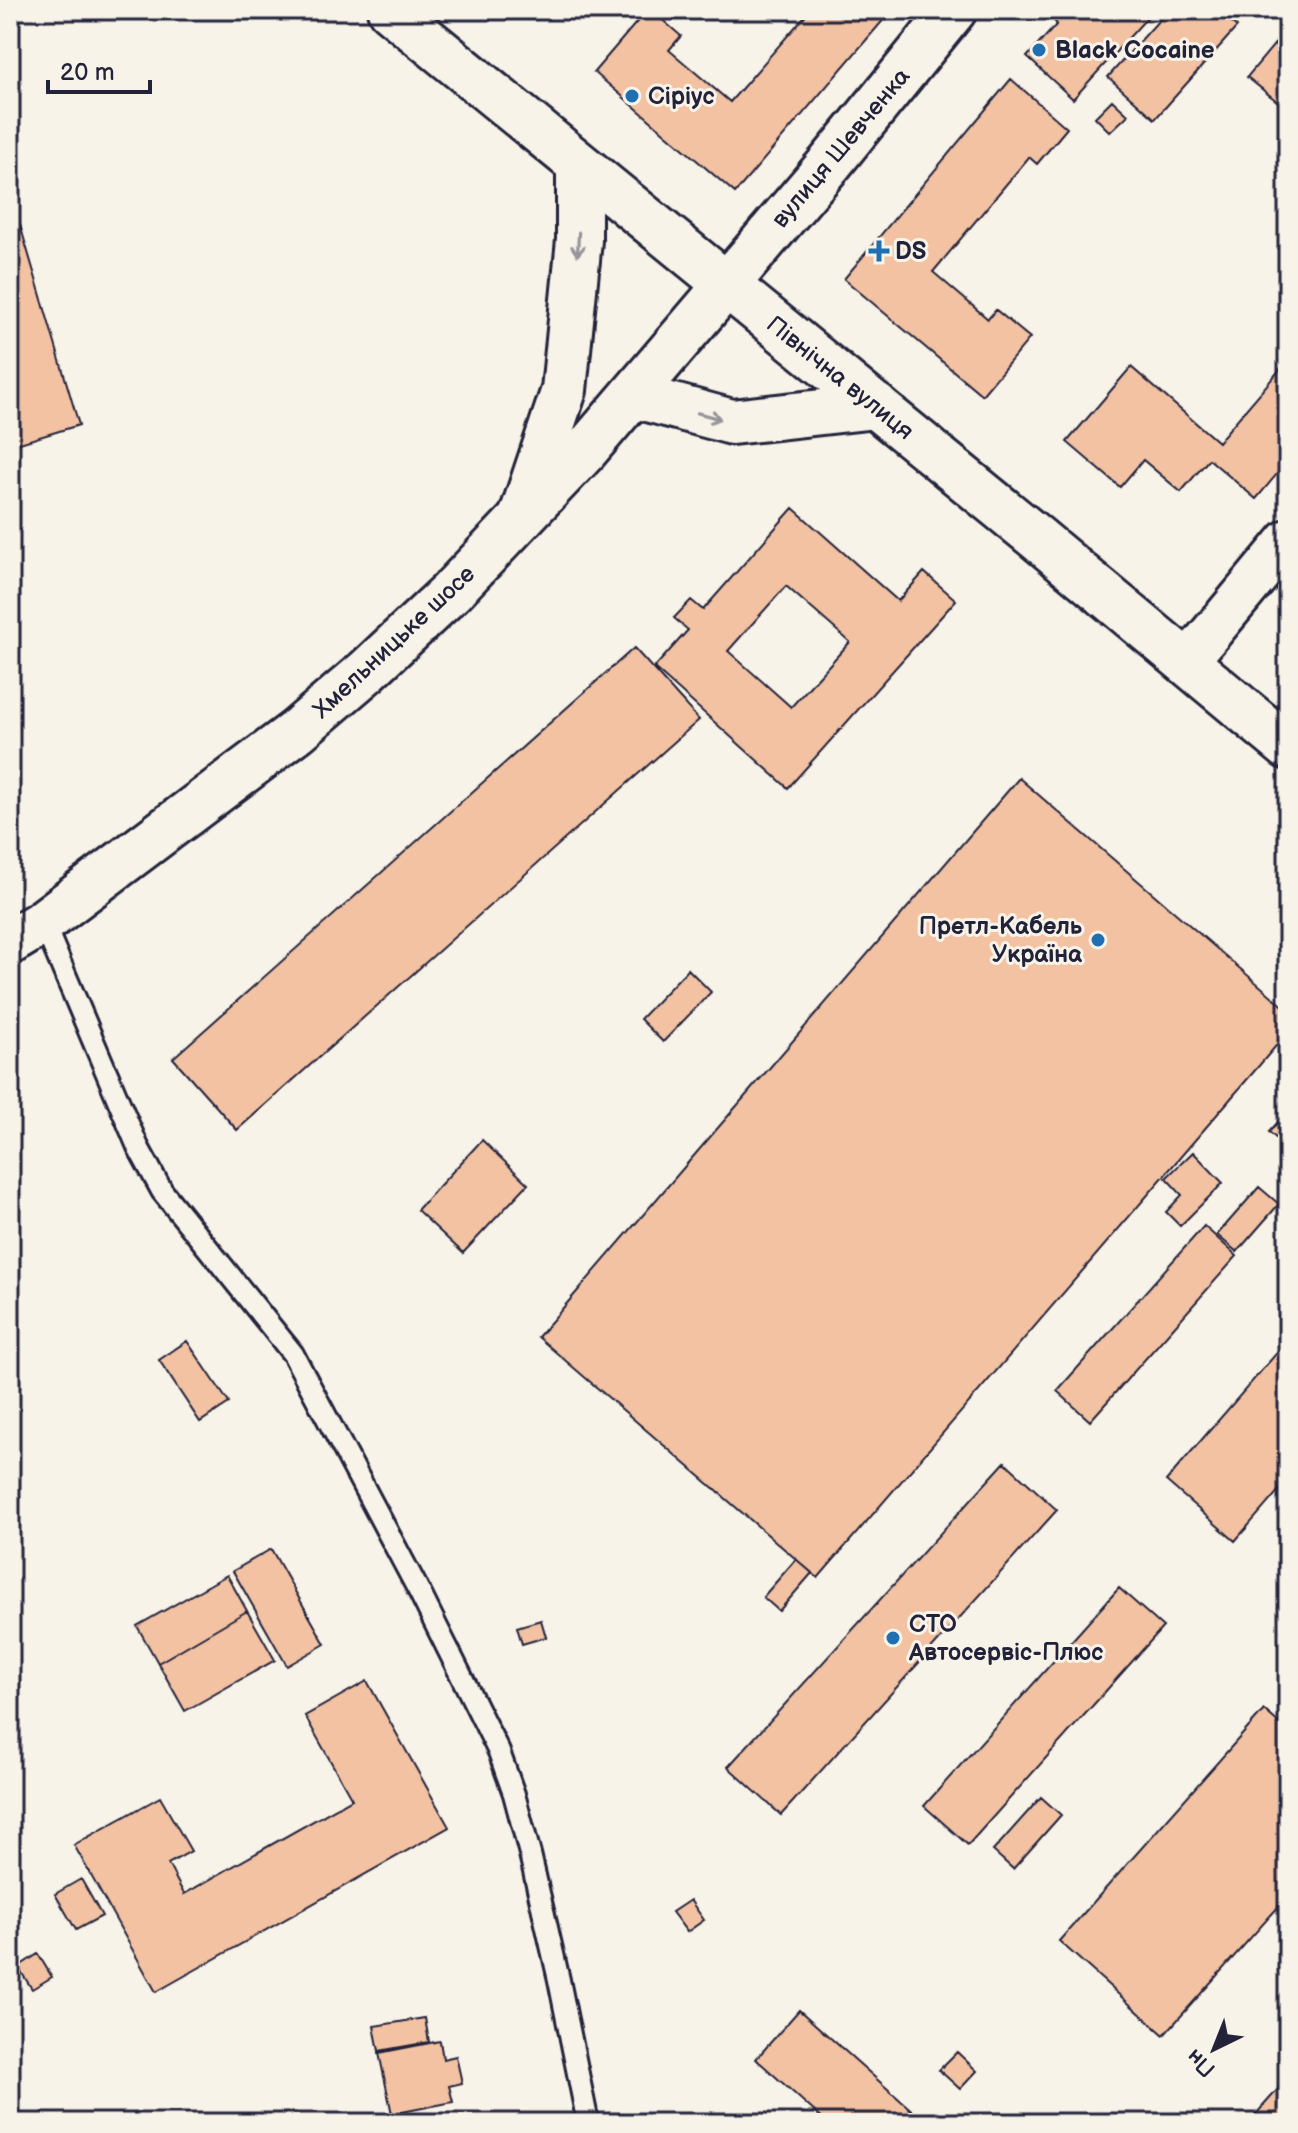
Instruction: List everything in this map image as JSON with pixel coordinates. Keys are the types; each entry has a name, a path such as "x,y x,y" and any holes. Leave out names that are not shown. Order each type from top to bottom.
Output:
{"main road":[{"name":"Північна вулиця","path":"390,10 1288,747"},
{"name":"вулиця Шевченка","path":"727,286 954,10"},
{"path":"521,518 564,390 579,240 579,166"},
{"name":"Хмельницьке шосе","path":"26,932 297,731 367,671 451,592 585,451 727,286"},
{"path":"633,395 732,422 876,406"}],"street":[{"path":"1186,663 1288,540"}],"lane":[{"path":"26,932 162,1191 293,1354 420,1593 499,1752 514,1794 533,1868 588,2123"}],"building":[{"path":"647,10 651,10 681,36 669,50 730,102 810,10 892,10 735,193 594,72"},
{"path":"1044,10 1154,10 1073,99 1027,57 1057,24"},
{"path":"1168,10 1217,10 1237,27 1155,119 1108,77"},
{"path":"1288,28 1288,110 1247,77"},
{"path":"1011,79 1067,128 1037,164 1029,157 933,272 988,319 996,310 1030,338 982,395 844,279"},
{"path":"1112,100 1128,115 1110,132 1095,117"},
{"path":"10,191 79,425 10,446"},
{"path":"1288,360 1288,461 1256,499 1209,459 1181,492 1143,460 1120,487 1067,442 1131,367 1218,442"},
{"path":"793,508 898,601 924,572 956,600 788,788 654,668 688,630 674,618 691,600 703,610","holes":["786,586 850,642 791,707 728,651"]},
{"path":"634,648 699,720 237,1130 173,1058"},
{"path":"1019,778 1288,1010 1288,1032 818,1578 538,1337"},
{"path":"688,969 711,992 663,1042 640,1019"},
{"path":"1288,1111 1288,1149 1269,1132"},
{"path":"482,1140 528,1184 463,1253 417,1210"},
{"path":"1193,1152 1223,1183 1180,1226 1166,1212 1182,1195 1166,1178"},
{"path":"1259,1187 1279,1204 1237,1252 1217,1235"},
{"path":"10,1196 19,1210 10,1215"},
{"path":"1204,1226 1237,1256 1090,1421 1057,1391"},
{"path":"1288,1340 1288,1480 1235,1541 1166,1481"},
{"path":"187,1341 229,1403 200,1422 159,1360"},
{"name":"СТО Автосервіс-Плюс","path":"1005,1462 1057,1510 781,1815 728,1767"},
{"path":"271,1549 325,1644 287,1666 233,1571"},
{"path":"796,1559 812,1573 779,1611 763,1597"},
{"path":"227,1575 247,1611 158,1663 137,1626"},
{"path":"1119,1588 1163,1627 968,1845 924,1806"},
{"path":"247,1611 275,1660 185,1711 158,1663"},
{"path":"541,1620 546,1637 522,1644 517,1627"},
{"path":"367,1681 449,1827 156,1992 74,1845 160,1797 191,1851 168,1864 184,1894 352,1799 305,1716"},
{"path":"1264,1710 1288,1731 1288,1896 1164,2035 1059,1941"},
{"path":"1041,1797 1061,1815 1013,1869 993,1851"},
{"path":"81,1879 102,1916 76,1930 55,1894"},
{"path":"690,1900 704,1920 687,1932 672,1912"},
{"path":"38,1954 52,1977 32,1989 18,1967"},
{"path":"799,2010 926,2123 827,2123 756,2059"},
{"path":"425,2018 429,2042 379,2051 374,2026"},
{"path":"440,2041 443,2059 456,2056 462,2083 449,2086 453,2102 392,2114 379,2053"},
{"path":"957,2052 977,2071 960,2089 939,2070"},
{"path":"1288,2078 1288,2123 1248,2123"}],"place":[{"name":"Black Cocaine","path":"1039,50"},
{"name":"Сіріус","path":"632,96"},
{"name":"DS","path":"879,251"},
{"name":"Претл-Кабель Україна","path":"1098,940"},
{"name":"СТО Автосервіс-Плюс","path":"893,1638"}]}
